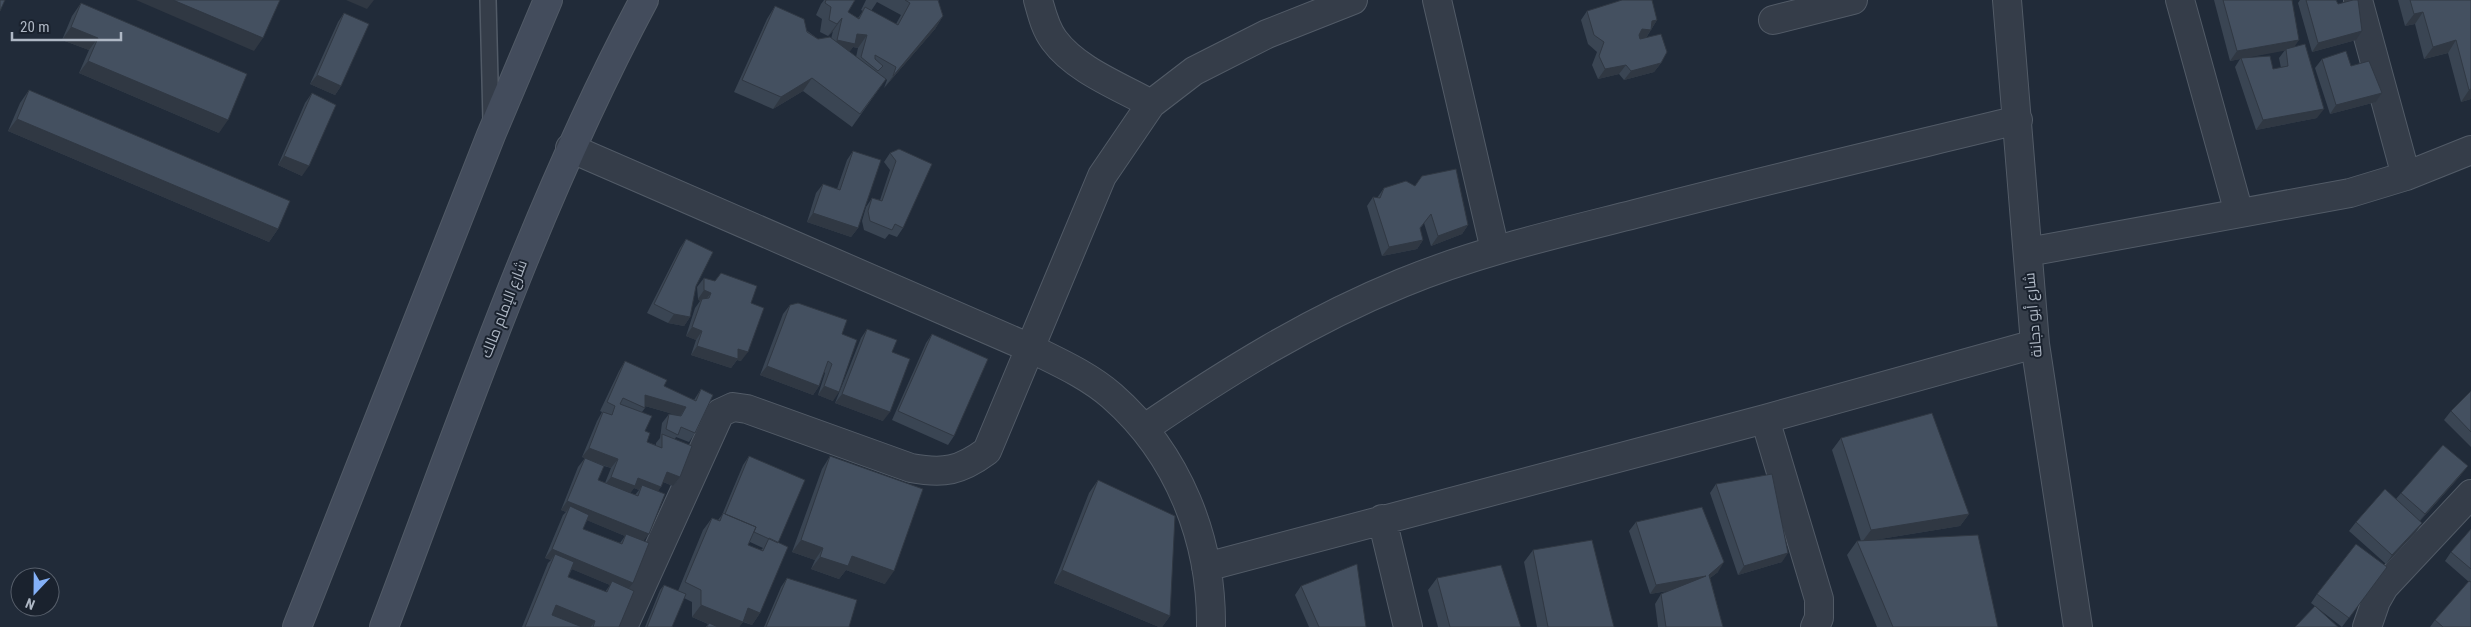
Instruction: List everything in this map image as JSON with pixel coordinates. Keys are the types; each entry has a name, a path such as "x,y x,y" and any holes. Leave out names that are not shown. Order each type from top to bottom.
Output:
{"street":[{"path":"297,627 491,135 548,0"},
{"name":"شارع الإمام مالك","path":"384,627 519,270 570,148 644,0"},
{"path":"1038,0 1047,27 1054,40 1069,56 1151,104"},
{"path":"623,627 720,413 733,407 747,409 911,468 931,472 952,470 970,463 987,451 1102,176 1151,104 1194,71 1266,34 1353,0"},
{"path":"1436,0 1495,250"},
{"path":"1773,20 1853,0"},
{"name":"شارع أبو دجانة","path":"2007,0 2035,344 2078,627"},
{"path":"2180,0 2239,213"},
{"path":"2358,0 2406,176"},
{"path":"1144,428 1226,373 1312,324 1402,283 1495,250 1702,196 2018,120"},
{"path":"570,148 1030,348 1072,368 1111,395 1144,428 1174,470 1191,508 1206,566 1211,627"},
{"path":"2028,252 2350,193 2406,176 2470,152"},
{"path":"1206,566 1765,419 2035,344"},
{"path":"1765,419 1819,599 1819,618 1815,627"},
{"path":"2367,627 2376,601 2384,587 2471,494"},
{"path":"1382,519 1408,627"}],"lane":[{"path":"488,0 491,135"}],"building":[{"path":"0,0 5,0 0,11"},
{"path":"173,0 280,0 263,38"},
{"path":"826,0 855,0 848,12 859,19 865,7 898,25 910,3 905,0 938,0 943,16 893,76 896,67 875,55 875,59 883,66 878,71 861,57 867,35 857,34 855,44 837,40 842,18 837,24 829,20 831,7 825,3"},
{"path":"1622,0 1652,0 1657,20 1652,21 1651,30 1642,29 1639,35 1640,39 1661,34 1667,52 1661,63 1631,71 1626,65 1605,69 1599,56 1604,42 1594,35 1587,11"},
{"path":"2223,0 2292,0 2299,40 2237,51"},
{"path":"2306,0 2336,0 2338,4 2358,0 2362,31 2318,43"},
{"path":"2410,0 2471,0 2471,89 2469,90 2456,40 2433,47 2423,12 2414,14"},
{"path":"81,3 247,74 228,120 88,61 98,38 71,27"},
{"path":"775,6 804,19 807,32 818,39 830,37 886,79 860,114 812,78 781,97 742,80"},
{"path":"344,13 369,24 341,86 317,75"},
{"path":"2305,44 2324,109 2263,120 2241,58 2270,56 2273,69 2288,66 2286,49"},
{"path":"2346,51 2351,66 2369,61 2382,93 2336,105 2322,59"},
{"path":"29,90 290,201 278,229 17,119"},
{"path":"312,93 336,105 309,166 284,156"},
{"path":"899,149 932,164 903,228 895,224 892,230 870,221 868,211 872,198 882,201 896,161 890,153"},
{"path":"853,151 881,160 858,228 813,213 823,184 840,190"},
{"path":"1456,169 1468,225 1438,236 1431,214 1420,228 1423,240 1389,247 1373,197 1380,198 1384,188 1406,181 1415,186 1422,176"},
{"path":"686,239 713,252 696,286 690,317 674,314 654,304"},
{"path":"721,273 757,286 751,303 764,308 748,352 738,349 738,359 697,346 702,331 692,327 702,299 709,298 711,293 704,290 704,278 715,281"},
{"path":"798,303 847,320 842,334 857,340 839,392 824,386 832,364 828,361 819,386 767,366 790,305"},
{"path":"867,329 897,340 892,352 910,359 890,412 842,394"},
{"path":"932,334 988,359 954,436 898,411"},
{"path":"625,361 667,380 664,386 696,401 701,389 713,395 695,433 681,427 678,435 666,429 669,414 681,416 686,407 645,395 645,408 623,398 620,404 652,416 645,431 650,433 647,442 662,448 662,434 692,446 680,477 667,472 661,487 638,478 635,486 611,477 618,459 589,448 603,412 612,415 615,406 607,402"},
{"path":"2471,391 2471,432 2451,411"},
{"path":"1932,413 1969,514 1871,530 1841,438"},
{"path":"2443,445 2468,466 2425,514 2401,493"},
{"path":"749,456 805,480 778,543 754,532 756,527 725,514"},
{"path":"830,456 923,489 894,571 852,556 848,566 820,557 823,548 801,540"},
{"path":"585,458 604,466 598,480 638,496 642,485 665,494 649,534 567,501"},
{"path":"1772,474 1788,553 1744,566 1716,484"},
{"path":"1098,480 1175,516 1170,616 1062,570"},
{"path":"2385,489 2422,523 2392,555 2356,522"},
{"path":"570,506 589,515 583,529 622,544 626,534 649,543 633,583 552,549"},
{"path":"1702,507 1724,562 1709,575 1723,627 1666,627 1661,594 1706,576 1656,585 1636,522"},
{"path":"723,513 756,527 748,545 763,551 769,538 788,547 760,613 748,608 743,622 701,605 701,590 685,582 712,518 720,521"},
{"path":"2471,529 2471,569 2451,552"},
{"path":"1978,535 1998,627 1893,627 1857,541"},
{"path":"1592,540 1614,627 1548,627 1533,550"},
{"path":"2356,544 2387,567 2349,618 2317,594"},
{"path":"555,554 574,562 568,577 607,592 612,581 634,591 619,627 593,627 595,621 556,605 552,615 582,627 525,627"},
{"path":"1357,564 1366,627 1319,627 1301,586"},
{"path":"1501,565 1521,627 1450,627 1437,578"},
{"path":"787,578 857,600 849,627 766,627"},
{"path":"2469,581 2471,582 2471,627 2443,627 2435,620"},
{"path":"664,585 686,594 672,627 647,627"},
{"path":"2315,606 2338,627 2295,627"},
{"path":"709,623 718,627 707,627"}]}
